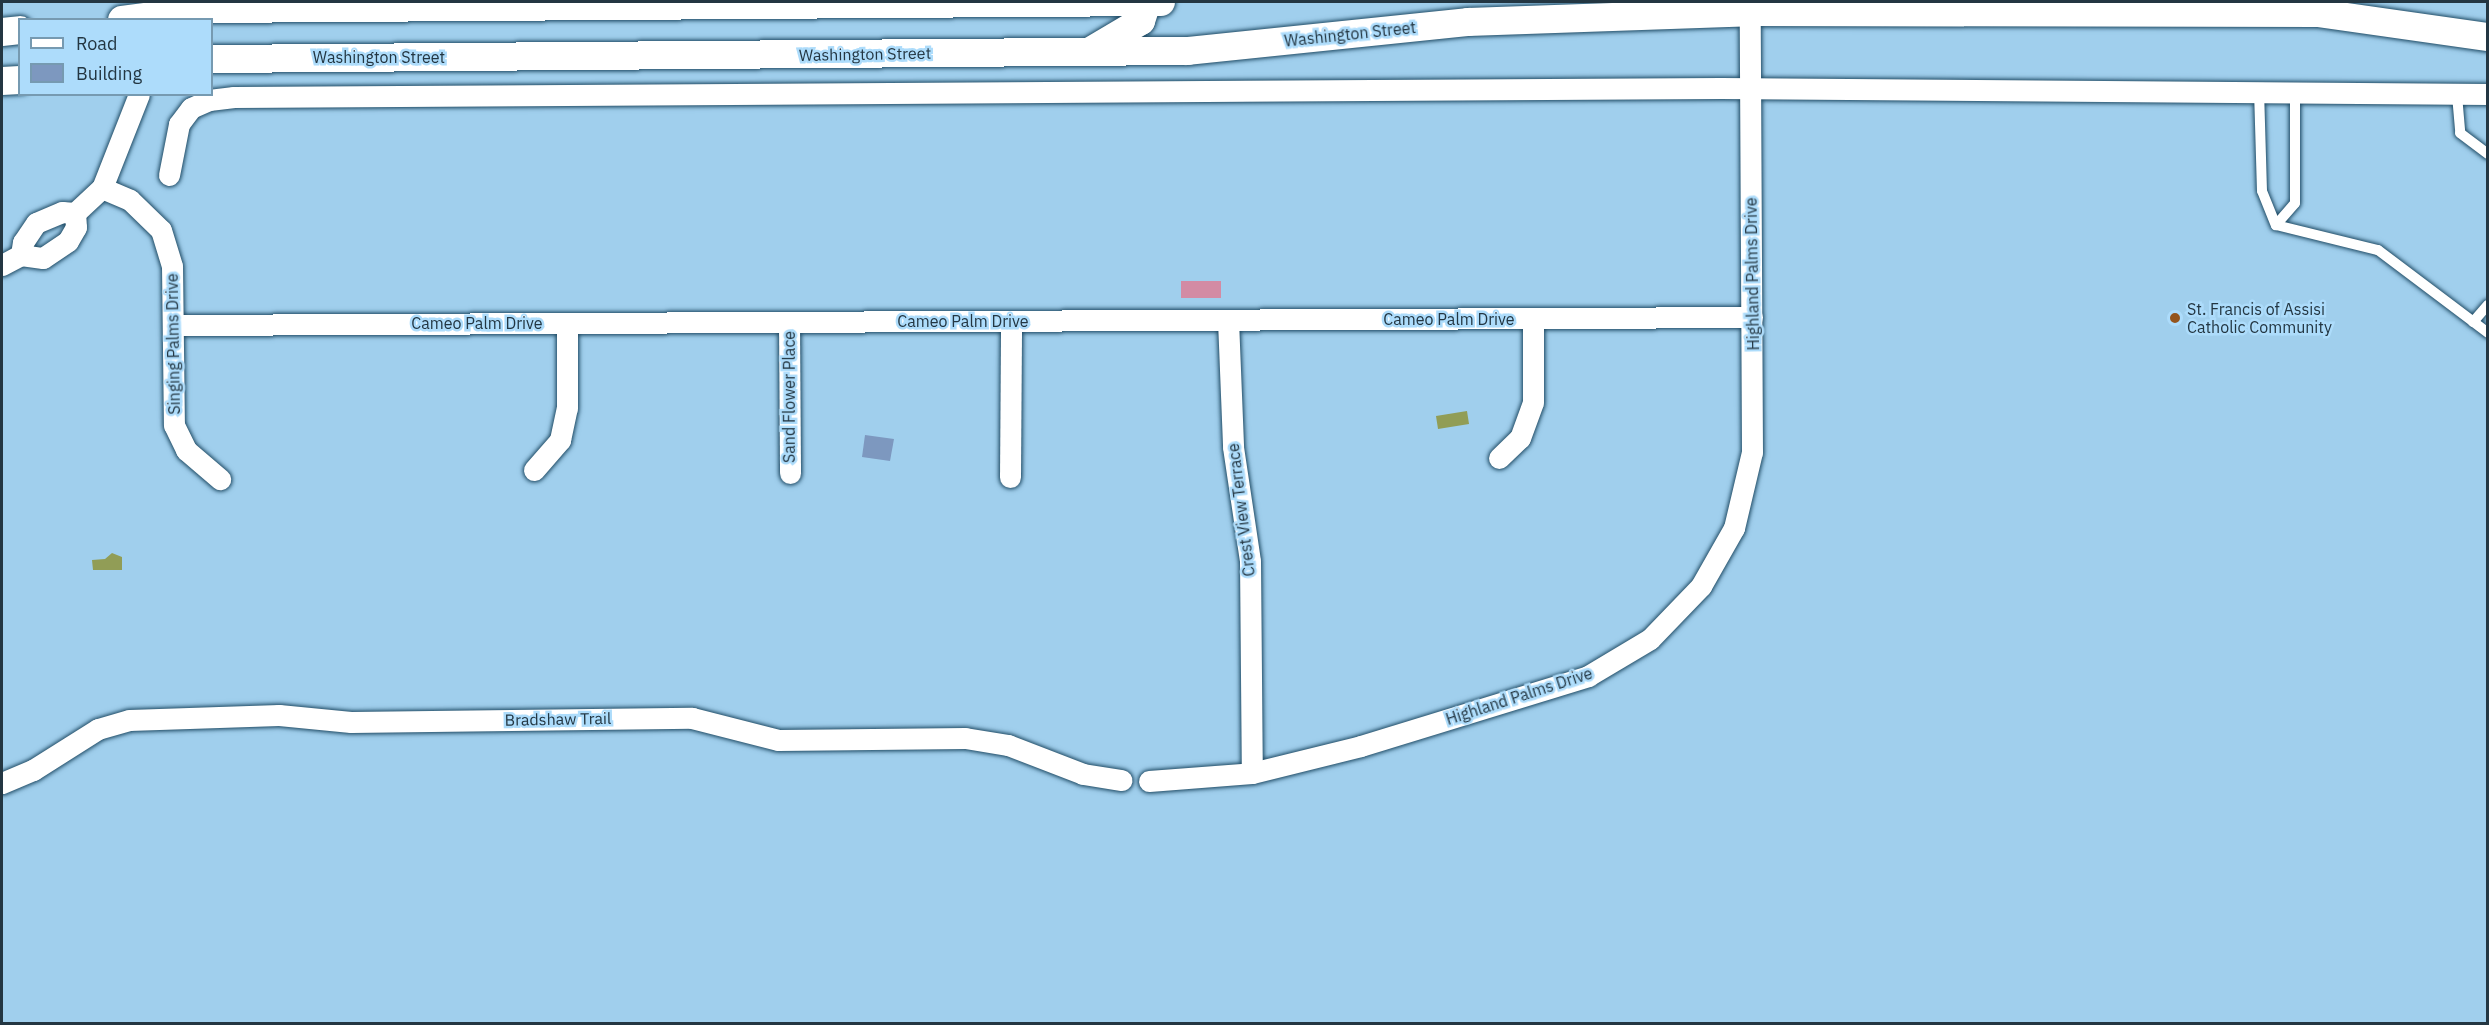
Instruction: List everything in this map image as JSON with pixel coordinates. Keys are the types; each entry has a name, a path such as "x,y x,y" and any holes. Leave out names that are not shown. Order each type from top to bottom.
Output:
{"main road":[{"path":"1090,51 1141,21 1147,2"},
{"path":"132,18 160,12 257,9 604,4 1161,2"},
{"name":"Washington Street","path":"213,59 1090,51 1247,46 1468,22 1750,7 2319,13 2487,37"},
{"path":"2,32 18,30"},
{"path":"2,81 18,80"}],"street":[{"name":"Highland Palms Drive","path":"1149,781 1252,773 1361,746 1588,676 1650,639 1701,586 1734,528 1752,452 1750,7"},
{"path":"169,175 179,124 191,108 209,100 234,97 1750,88 2295,90 2487,94"},
{"path":"21,255 23,242 36,223 62,212 75,213 102,188 138,96"},
{"name":"Singing Palms Drive","path":"102,188 130,201 161,230 172,266 175,325 174,425 186,450 220,479"},
{"path":"2,265 21,255 43,258 56,251 76,227 75,213"},
{"name":"Cameo Palm Drive","path":"175,325 1752,317"},
{"path":"1499,458 1520,438 1533,402 1533,318"},
{"name":"Crest View Terrace","path":"1228,320 1233,447 1250,561 1252,773"},
{"path":"1010,477 1011,321"},
{"name":"Sand Flower Place","path":"789,322 790,473"},
{"path":"534,470 560,440 565,419 567,323"},
{"name":"Bradshaw Trail","path":"2,783 33,770 98,729 129,720 279,715 351,722 692,718 778,740 965,738 1008,745 1083,774 1122,780"}],"lane":[{"path":"2259,90 2262,190 2276,225"},
{"path":"2276,225 2295,203 2295,90"},
{"path":"2459,95 2460,133 2487,154"},
{"path":"2276,225 2378,250 2487,333"},
{"path":"2473,322 2487,305"}],"shaded area":[{"path":"1181,281 1221,281 1221,298 1181,298"},
{"path":"1467,411 1469,424 1438,429 1436,416"},
{"path":"112,553 122,557 122,570 93,570 92,560 105,559"}],"building":[{"path":"865,435 894,439 890,461 862,457"}],"place":[{"name":"St. Francis of Assisi Catholic Community","path":"2175,318"}]}
